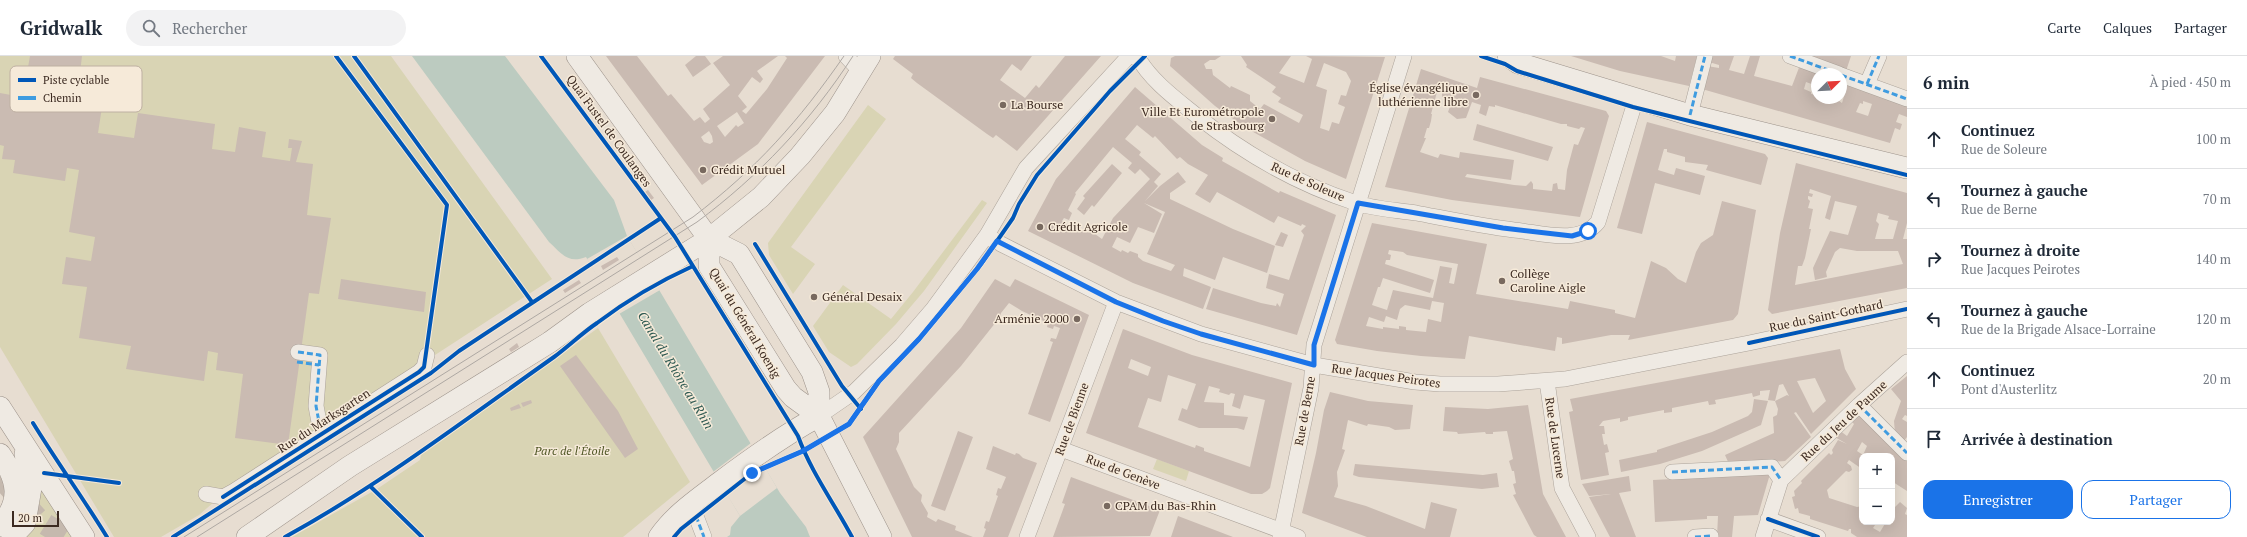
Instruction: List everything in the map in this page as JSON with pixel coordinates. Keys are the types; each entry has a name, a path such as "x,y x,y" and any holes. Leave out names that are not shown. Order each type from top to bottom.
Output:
{"main road":[{"name":"Quai Fustel de Coulanges","path":"577,56 709,239"},
{"path":"1513,60 1690,115 1907,168"},
{"path":"247,537 350,466 550,342 590,312 709,239 750,207 775,184 835,112 866,64"},
{"name":"Quai du Général Koenig","path":"819,416 819,392 812,372 740,254 709,239 709,266 747,330 786,389 793,397 819,416 881,537"},
{"path":"0,407 23,446 44,473 84,537"},
{"path":"659,537 667,526 685,509 774,442 819,416"},
{"path":"12,537 25,523 32,482 23,446"},
{"path":"0,454 9,466 16,489 10,514 0,526"}],"street":[{"path":"846,56 866,64"},
{"path":"819,416 854,392 902,345 933,309 987,235 1026,168 1130,56"},
{"name":"Rue de Soleure","path":"1138,56 1158,81 1183,104 1236,145 1297,180 1358,203 1503,228 1562,235 1581,234 1594,227 1598,222 1636,99"},
{"name":"Rue de Berne","path":"1281,534 1311,388 1314,365 1314,345 1404,56"},
{"path":"1690,115 1705,56"},
{"path":"1790,56 1823,68"},
{"path":"1868,84 1878,56"},
{"path":"1847,76 1907,99"},
{"name":"Rue Jacques Peirotes","path":"987,235 1116,302 1201,334 1314,365 1414,382 1440,384 1467,385 1547,381"},
{"name":"Rue de Bienne","path":"1027,537 1061,449 1107,321 1116,302"},
{"name":"Rue du Saint-Gothard","path":"1547,381 1749,343 1907,309"},
{"path":"297,357 320,355 316,406 319,422"},
{"name":"Rue du Marksgarten","path":"206,494 223,497 419,372 424,367 427,355"},
{"name":"Rue du Jeu de Paume","path":"1763,537 1782,480 1859,404 1907,362"},
{"name":"Rue de Lucerne","path":"1547,381 1562,488 1588,537"},
{"path":"1859,404 1907,453"},
{"name":"Rue de Genève","path":"1061,449 1281,534 1298,537"},
{"path":"1672,472 1772,467 1782,480"},
{"path":"696,516 704,537"},
{"path":"1768,519 1818,537"},
{"path":"1695,537 1711,536"}],"green space":[{"path":"0,56 391,56 552,279 229,489 199,515 161,537 114,537 0,347"},
{"path":"868,105 886,119 791,247 815,264 793,294 769,255 768,243"},
{"path":"982,200 987,203 924,291 896,324 857,364 851,367 829,352 813,326 843,285 891,319"},
{"name":"Parc de l'Étoile","path":"598,328 690,482 623,537 292,537 377,489 420,460 421,455"},
{"path":"1157,459 1189,471 1186,481 1153,469"},
{"path":"38,477 76,537 16,537"}],"water":[{"name":"Canal du Rhône au Rhin","path":"412,56 505,56 614,200 627,236 780,493 806,527 810,537 727,537 730,535 731,527 740,516 586,257 574,259 566,257 549,242"}],"pier":[{"path":"627,236 660,290 619,314 587,259"},
{"path":"751,443 777,488 740,516 713,472"}],"building":[{"path":"30,56 82,56 81,66 28,66"},
{"path":"606,56 637,56 668,96 671,94 694,121 700,117 705,123 710,119 703,109 730,85 713,63 723,56 778,56 757,71 763,79 760,83 752,77 738,96 747,107 742,111 746,114 767,89 787,58 785,56 825,56 758,144 702,185","holes":["737,112 744,123 738,127 736,125 725,137 717,126","709,131 713,142 710,144 704,142 701,137"]},
{"path":"696,56 705,56 711,64 693,77 685,65"},
{"name":"La Bourse","path":"895,56 1032,56 1021,71 1012,64 1000,80 1025,98 1036,85 1039,88 1065,56 1101,56 1017,151 996,135 993,138 987,134 917,83 911,78 913,74 893,59"},
{"path":"1175,56 1221,56 1204,64 1206,69 1212,69 1213,75 1230,88 1231,86 1250,95 1250,101 1260,109 1264,104 1299,123 1303,115 1278,102 1281,98 1272,92 1276,87 1246,67 1247,65 1241,56 1291,56 1279,73 1304,83 1312,59 1306,56 1385,57 1346,179 1305,161 1246,128 1215,106 1170,66 1171,58","holes":["1324,63 1346,72 1351,81 1346,96 1341,95 1338,104 1345,107 1339,124 1332,122 1329,131 1320,128 1327,90 1316,86"]},
{"path":"1571,56 1661,56 1675,61 1676,56 1697,56 1689,86 1620,71"},
{"path":"1711,56 1734,56 1729,70 1744,74 1750,56 1760,56 1754,76 1792,86 1800,65 1811,69 1811,84 1806,82 1804,89 1811,92 1811,104 1847,104 1848,83 1907,105 1907,117 1899,114 1896,122 1902,124 1900,130 1895,128 1890,143 1702,89 1707,66 1719,68 1719,65 1709,62","holes":["1863,101 1872,104 1868,116 1856,112 1860,103 1863,104"]},
{"path":"1805,56 1851,56 1847,68 1838,68"},
{"path":"1421,69 1477,88 1480,77 1606,111 1609,116 1580,217 1452,200 1385,187","holes":["1437,92 1442,93 1442,97 1452,101 1448,112 1457,119 1466,118 1472,102 1481,105 1479,113 1486,116 1489,106 1495,107 1495,105 1561,124 1567,124 1567,126 1579,129 1581,127 1585,128 1578,145 1574,144 1567,170 1565,190 1558,189 1557,183 1553,184 1552,191 1533,189 1533,184 1531,181 1526,186 1465,177 1467,174 1511,180 1514,160 1460,152 1459,158 1440,154 1438,158 1420,152 1426,138 1424,138 1427,128 1429,128 1431,121 1431,114"]},
{"path":"1135,87 1202,145 1223,158 1222,161 1279,193 1280,191 1336,215 1297,335 1206,309 1213,288 1261,303 1276,306 1277,303 1280,307 1284,294 1266,288 1269,274 1289,280 1304,235 1301,231 1306,226 1302,224 1301,226 1278,216 1274,223 1217,192 1210,203 1195,194 1208,175 1188,164 1180,157 1177,159 1155,136 1153,138 1137,125 1125,139 1141,152 1139,155 1161,174 1154,182 1158,186 1145,201 1160,186 1178,172 1186,182 1170,193 1170,199 1233,229 1275,246 1267,273 1223,257 1215,280 1184,268 1183,276 1211,287 1203,309 1133,283 1028,231 1056,179","holes":["1113,147 1132,163 1128,168 1135,174 1140,169 1150,179 1113,218 1102,239 1088,229 1086,232 1076,227 1074,230 1062,221 1064,218 1069,220 1072,213 1068,210 1076,194 1075,193","1144,203 1165,212 1147,254 1175,265 1171,271 1143,261 1138,257 1138,254 1130,251 1128,253 1122,250 1121,252 1112,247 1117,237 1130,243 1138,227 1154,233 1162,214"]},
{"path":"0,93 10,95 10,112 101,112 98,133 134,138 138,113 215,124 212,149 235,152 239,127 266,132 262,157 290,161 292,148 288,148 289,139 302,141 296,162 313,164 307,215 331,218 319,294 309,293 288,445 235,438 243,374 216,370 218,353 208,351 204,381 126,369 131,346 79,338 87,287 62,284 66,257 91,261 95,237 69,232 79,170 67,168 65,181 13,173 15,160 2,159 4,146 0,145"},
{"path":"1647,122 1765,154 1768,158 1761,185 1706,170 1708,165 1685,162 1685,157 1667,152 1667,149 1664,149 1658,170 1674,175 1676,168 1705,176 1700,195 1655,183 1642,234 1617,228"},
{"path":"1477,124 1553,147 1548,161 1473,140"},
{"path":"1796,163 1907,193 1907,223 1903,239 1907,239 1907,288 1772,314 1768,310 1780,233","holes":["1810,189 1831,196 1825,218 1830,220 1835,201 1857,206 1848,235 1830,231 1813,268 1815,280 1827,277 1826,272 1835,252 1840,248 1857,251 1898,251 1903,264 1795,285 1798,266 1802,266 1805,258 1811,229 1809,229 1813,209 1808,208 1810,201 1808,196 1812,197 1813,194 1809,193","1878,213 1889,216 1888,219 1898,221 1893,239 1875,239 1879,224 1876,221"]},
{"path":"1112,164 1122,173 1094,207 1092,205 1084,215 1077,209 1085,198 1083,196"},
{"path":"648,190 654,198 651,200 645,192"},
{"path":"1722,201 1756,210 1738,314 1733,320 1628,340 1630,335 1611,335 1562,344 1562,338 1557,337 1555,351 1469,336 1465,359 1377,351 1337,344 1335,340 1372,223 1487,244 1476,294 1568,309 1570,301 1615,310 1615,313 1635,318 1651,261 1666,268 1678,279 1686,283 1696,252 1701,243 1713,235","holes":["1389,250 1403,252 1407,255 1458,264 1454,284 1449,283 1452,268 1440,266 1433,298 1393,290 1387,310 1372,305 1378,287 1380,287 1383,278 1430,293 1434,280 1385,264 1386,260 1390,260 1391,255 1388,254","1432,301 1444,303 1441,322 1428,319 1426,332 1406,330 1406,327 1399,326 1399,329 1383,327 1383,329 1366,326 1369,317 1384,322 1386,316 1397,320 1400,309 1405,305 1430,310"]},
{"path":"1281,232 1288,235 1283,247 1275,245"},
{"path":"617,257 619,260 603,270 601,266"},
{"path":"341,279 426,292 424,312 338,299"},
{"path":"995,279 1010,287 1015,279 1089,315 1050,422 1028,414 1053,342 1050,341 1051,338 1056,339 1060,328 1054,326 1053,329 1047,327 1048,323 1009,303 1001,313 1000,317 961,366 899,433 899,442 896,449 914,487 922,495 921,501 928,513 927,517 936,522 938,519 956,526 955,530 973,537 912,537 863,437 961,328"},
{"path":"579,280 581,283 565,293 563,290"},
{"path":"1123,329 1192,355 1292,383 1270,488 1262,494 1251,494 1086,433","holes":["1131,359 1151,367 1148,376 1128,368","1168,375 1196,384 1187,410 1182,408 1178,420 1199,428 1237,428 1244,430 1248,417 1224,415 1224,403 1204,402 1209,386 1220,389 1219,392 1229,395 1231,393 1235,394 1232,406 1240,409 1244,395 1265,400 1250,467 1204,451 1204,448 1196,445 1195,448 1138,427 1148,398 1161,402"]},
{"path":"517,343 519,347 511,352 509,349"},
{"path":"1840,349 1845,369 1856,389 1811,434 1796,412 1794,413 1811,437 1785,461 1729,464 1725,455 1774,433 1773,417 1777,415 1778,409 1775,401 1768,400 1770,390 1760,391 1760,395 1753,397 1752,393 1715,400 1716,404 1709,405 1708,401 1672,408 1672,412 1664,413 1664,410 1628,417 1628,420 1620,422 1620,418 1603,421 1599,426 1604,426 1605,434 1602,434 1604,445 1607,444 1609,452 1605,453 1609,475 1581,480 1569,412 1573,411 1570,399","holes":["1815,378 1826,401 1813,413 1797,381","1783,384 1789,396 1787,395 1775,401 1779,385"]},
{"path":"576,355 618,411 638,449 625,458 560,366"},
{"path":"1907,376 1907,416 1905,415 1902,419 1907,422 1907,437 1904,441 1895,433 1894,421 1901,401 1891,389"},
{"path":"1330,392 1368,401 1413,405 1410,429 1395,430 1389,427 1368,424 1367,426 1348,420 1342,449 1345,450 1337,472 1338,486 1334,497 1366,506 1425,529 1431,502 1457,509 1450,537 1367,537 1302,513 1324,410"},
{"path":"1754,399 1768,401 1761,425 1702,451 1660,464 1621,472 1619,460 1657,452 1657,450 1712,432 1748,416 1752,412"},
{"path":"531,400 532,403 523,407 521,403"},
{"path":"519,404 521,408 511,411 510,408"},
{"path":"1528,405 1543,494 1566,537 1537,537 1534,535 1513,495 1516,494 1513,484 1516,483 1514,471 1512,471 1509,461 1513,459 1507,431 1493,432 1493,434 1486,434 1485,432 1458,434 1457,432 1443,431 1445,407 1488,409"},
{"path":"1859,411 1907,458 1907,491 1895,483 1895,453 1864,453 1867,446 1862,442 1857,451 1860,453 1859,467 1849,460 1847,463 1851,466 1852,470 1849,472 1846,471 1827,490 1829,498 1859,507 1859,525 1875,525 1873,528 1880,532 1884,525 1895,525 1895,507 1900,502 1907,508 1905,514 1907,515 1907,537 1857,537 1851,533 1851,529 1848,531 1810,519 1810,516 1799,513 1798,508 1795,509 1792,497 1795,496 1794,491 1802,483 1801,481 1829,453 1831,455 1833,453 1832,450 1838,440 1847,444 1833,436 1839,430 1847,436 1854,424 1852,422 1845,429 1842,427"},
{"path":"958,431 973,437 945,511 931,506"},
{"path":"993,446 1015,455 1016,453 1019,454 1023,458 1037,463 1008,537 983,537 986,529 984,528 986,521 989,522 998,496 996,495 998,488 1001,489 1006,477 986,469"},
{"path":"1355,464 1483,475 1497,473 1499,487 1482,489 1359,477 1353,475"},
{"path":"1770,474 1758,515 1734,516 1732,537 1717,537 1718,516 1707,516 1707,519 1655,522 1653,480"},
{"path":"1629,476 1631,491 1619,493 1636,537 1610,537 1589,497 1611,494 1589,496 1582,484"},
{"name":"CPAM du Bas-Rhin","path":"1071,477 1160,510 1150,536 1053,537 1065,504 1062,503"},
{"path":"1178,516 1233,537 1171,537"}],"tunnel":[{"path":"0,477 40,521 66,537"}],"tram line":[{"path":"184,537 693,217 737,181 775,143 810,102 844,56"},
{"path":"197,537 697,222 742,186 802,125 820,103 853,56"}],"marked path":[{"path":"1690,115 1705,56"},
{"path":"1790,56 1823,68"},
{"path":"1867,84 1879,56"},
{"path":"1847,77 1907,99"},
{"path":"298,352 320,355 316,406 319,422"},
{"path":"297,362 319,365"},
{"path":"1859,405 1907,453"},
{"path":"1672,472 1772,467 1781,480"},
{"path":"696,516 704,537"},
{"path":"1695,537 1711,536"}],"cycle path":[{"path":"223,497 419,372 424,367 447,205 336,56"},
{"path":"354,56 532,302"},
{"path":"541,56 675,237 798,436 809,462 852,537"},
{"path":"674,537 681,529 752,473 803,451 849,424 879,381 919,339 981,264 1013,218 1019,204 1037,175 1110,91 1145,56"},
{"path":"1481,56 1505,64 1517,71 1633,107 1907,175"},
{"path":"173,537 431,373 459,351 661,218"},
{"path":"755,244 842,386 861,409"},
{"path":"285,537 355,496 389,474 554,357 586,331 631,299 693,266"},
{"path":"1749,343 1907,309"},
{"path":"33,423 107,537"},
{"path":"44,473 119,483"},
{"path":"370,486 422,537"},
{"path":"1768,519 1818,537"}],"place":[{"name":"Église évangélique luthérienne libre","path":"1476,95"},
{"name":"La Bourse","path":"1003,105"},
{"name":"Ville Et Eurométropole de Strasbourg","path":"1272,119"},
{"name":"Crédit Mutuel","path":"703,170"},
{"name":"Crédit Agricole","path":"1040,227"},
{"name":"Collège Caroline Aigle","path":"1502,281"},
{"name":"Général Desaix","path":"814,297"},
{"name":"Arménie 2000","path":"1077,319"},
{"name":"CPAM du Bas-Rhin","path":"1107,506"}],"route":[{"path":"752,473 758,469 811,447 849,424 861,409 865,400 879,381 919,339 977,269 997,241 1116,302 1163,321 1245,347 1314,365 1314,345 1358,203 1503,228 1572,236 1588,231"}]}
